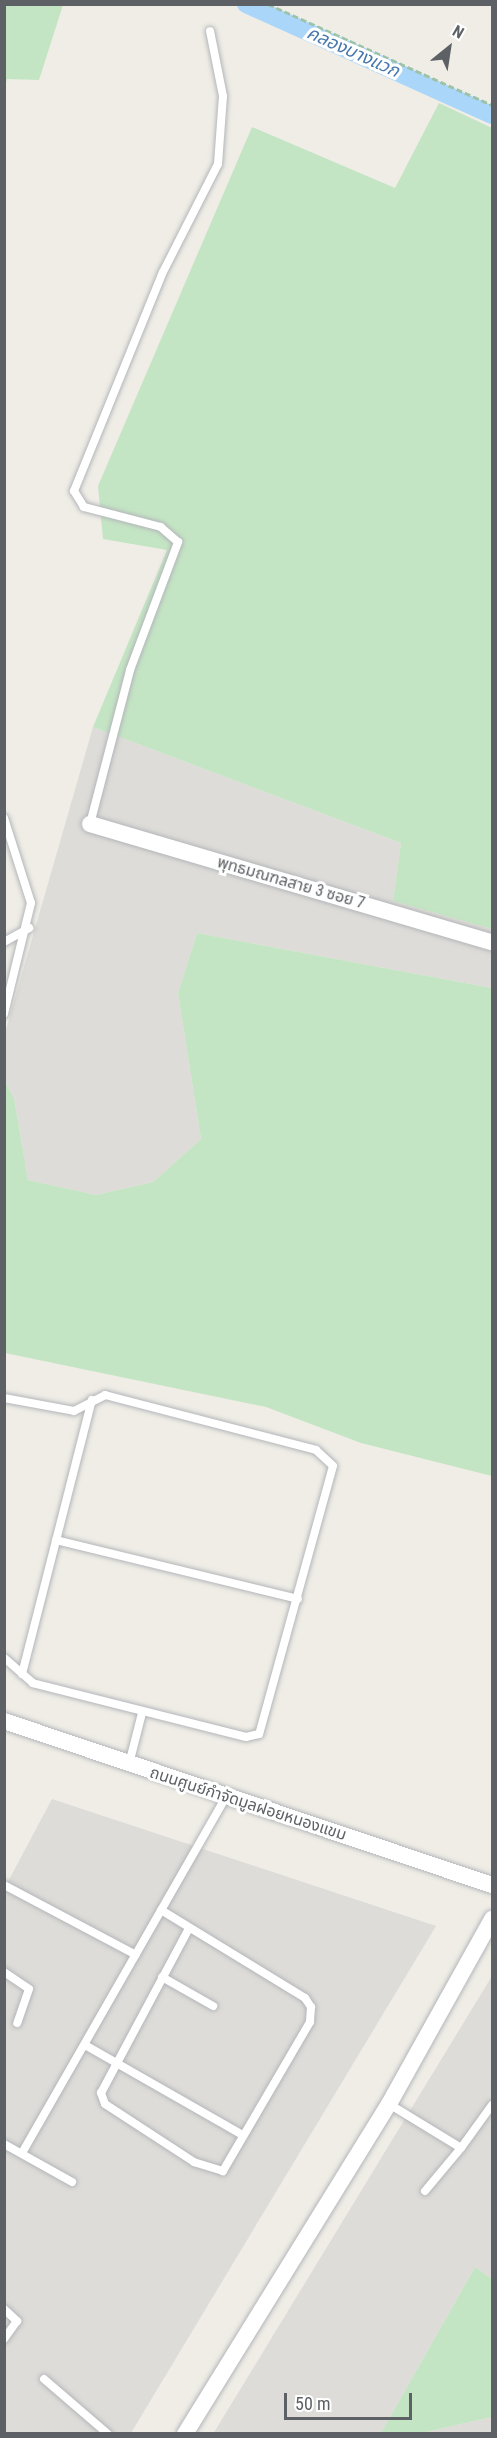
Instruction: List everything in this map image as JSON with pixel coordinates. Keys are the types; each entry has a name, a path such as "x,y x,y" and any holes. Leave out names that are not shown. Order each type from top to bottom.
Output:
{"street":[{"name":"พุทธมณฑลสาย 3 ซอย 7","path":"90,824 492,942"},
{"name":"ถนนศูนย์กำจัดมูลฝอยหนองแขม","path":"4,1721 492,1885"},
{"path":"185,2433 389,2104 492,1919"}],"lane":[{"path":"90,824 130,670 178,542 160,527 84,507 74,491 163,272 218,164 223,96 210,31"},
{"path":"4,818 27,882 28,928 4,1014"},
{"path":"4,942 28,928"},
{"path":"4,1398 74,1411 105,1395 327,1456 333,1466 259,1734 246,1737 142,1713 33,1683 4,1658"},
{"path":"22,1674 92,1400"},
{"path":"56,1540 298,1599"},
{"path":"129,1764 142,1713"},
{"path":"22,2153 226,1797"},
{"path":"4,1885 136,1955"},
{"path":"161,1910 306,1998 311,2007 310,2022 223,2171 194,2162 105,2104 101,2093 115,2062 189,1928"},
{"path":"4,1972 29,1989 17,2023"},
{"path":"162,1977 213,2006"},
{"path":"85,2045 243,2135"},
{"path":"389,2104 461,2148"},
{"path":"425,2192 492,2105"},
{"path":"4,2144 72,2182"},
{"path":"4,2309 17,2321 4,2339"},
{"path":"44,2379 108,2433"}],"path":[{"path":"268,4 492,105"}],"shaded area":[{"path":"93,727 401,843 393,901 492,929 492,988 197,933 178,993 201,1139 153,1182 96,1195 28,1180 14,1098 5,1082 5,1033"},
{"path":"52,1799 436,1926 131,2433 5,2433 4,1889"},
{"path":"492,1976 492,2279 475,2267 381,2433 213,2434"},
{"path":"492,2417 492,2433 422,2433"}],"green space":[{"path":"5,4 63,5 39,80 7,79 5,87"},
{"path":"439,103 492,128 492,929 393,901 401,843 93,727 167,550 103,539 98,486 252,127 395,188"},
{"path":"197,933 492,988 492,1476 361,1443 266,1407 5,1353 5,1082 14,1098 28,1180 96,1195 153,1182 201,1139 178,993"},
{"path":"475,2267 492,2279 492,2417 422,2433 381,2433"}],"waterway":[{"name":"คลองบางแวก","path":"246,4 492,115"}]}
